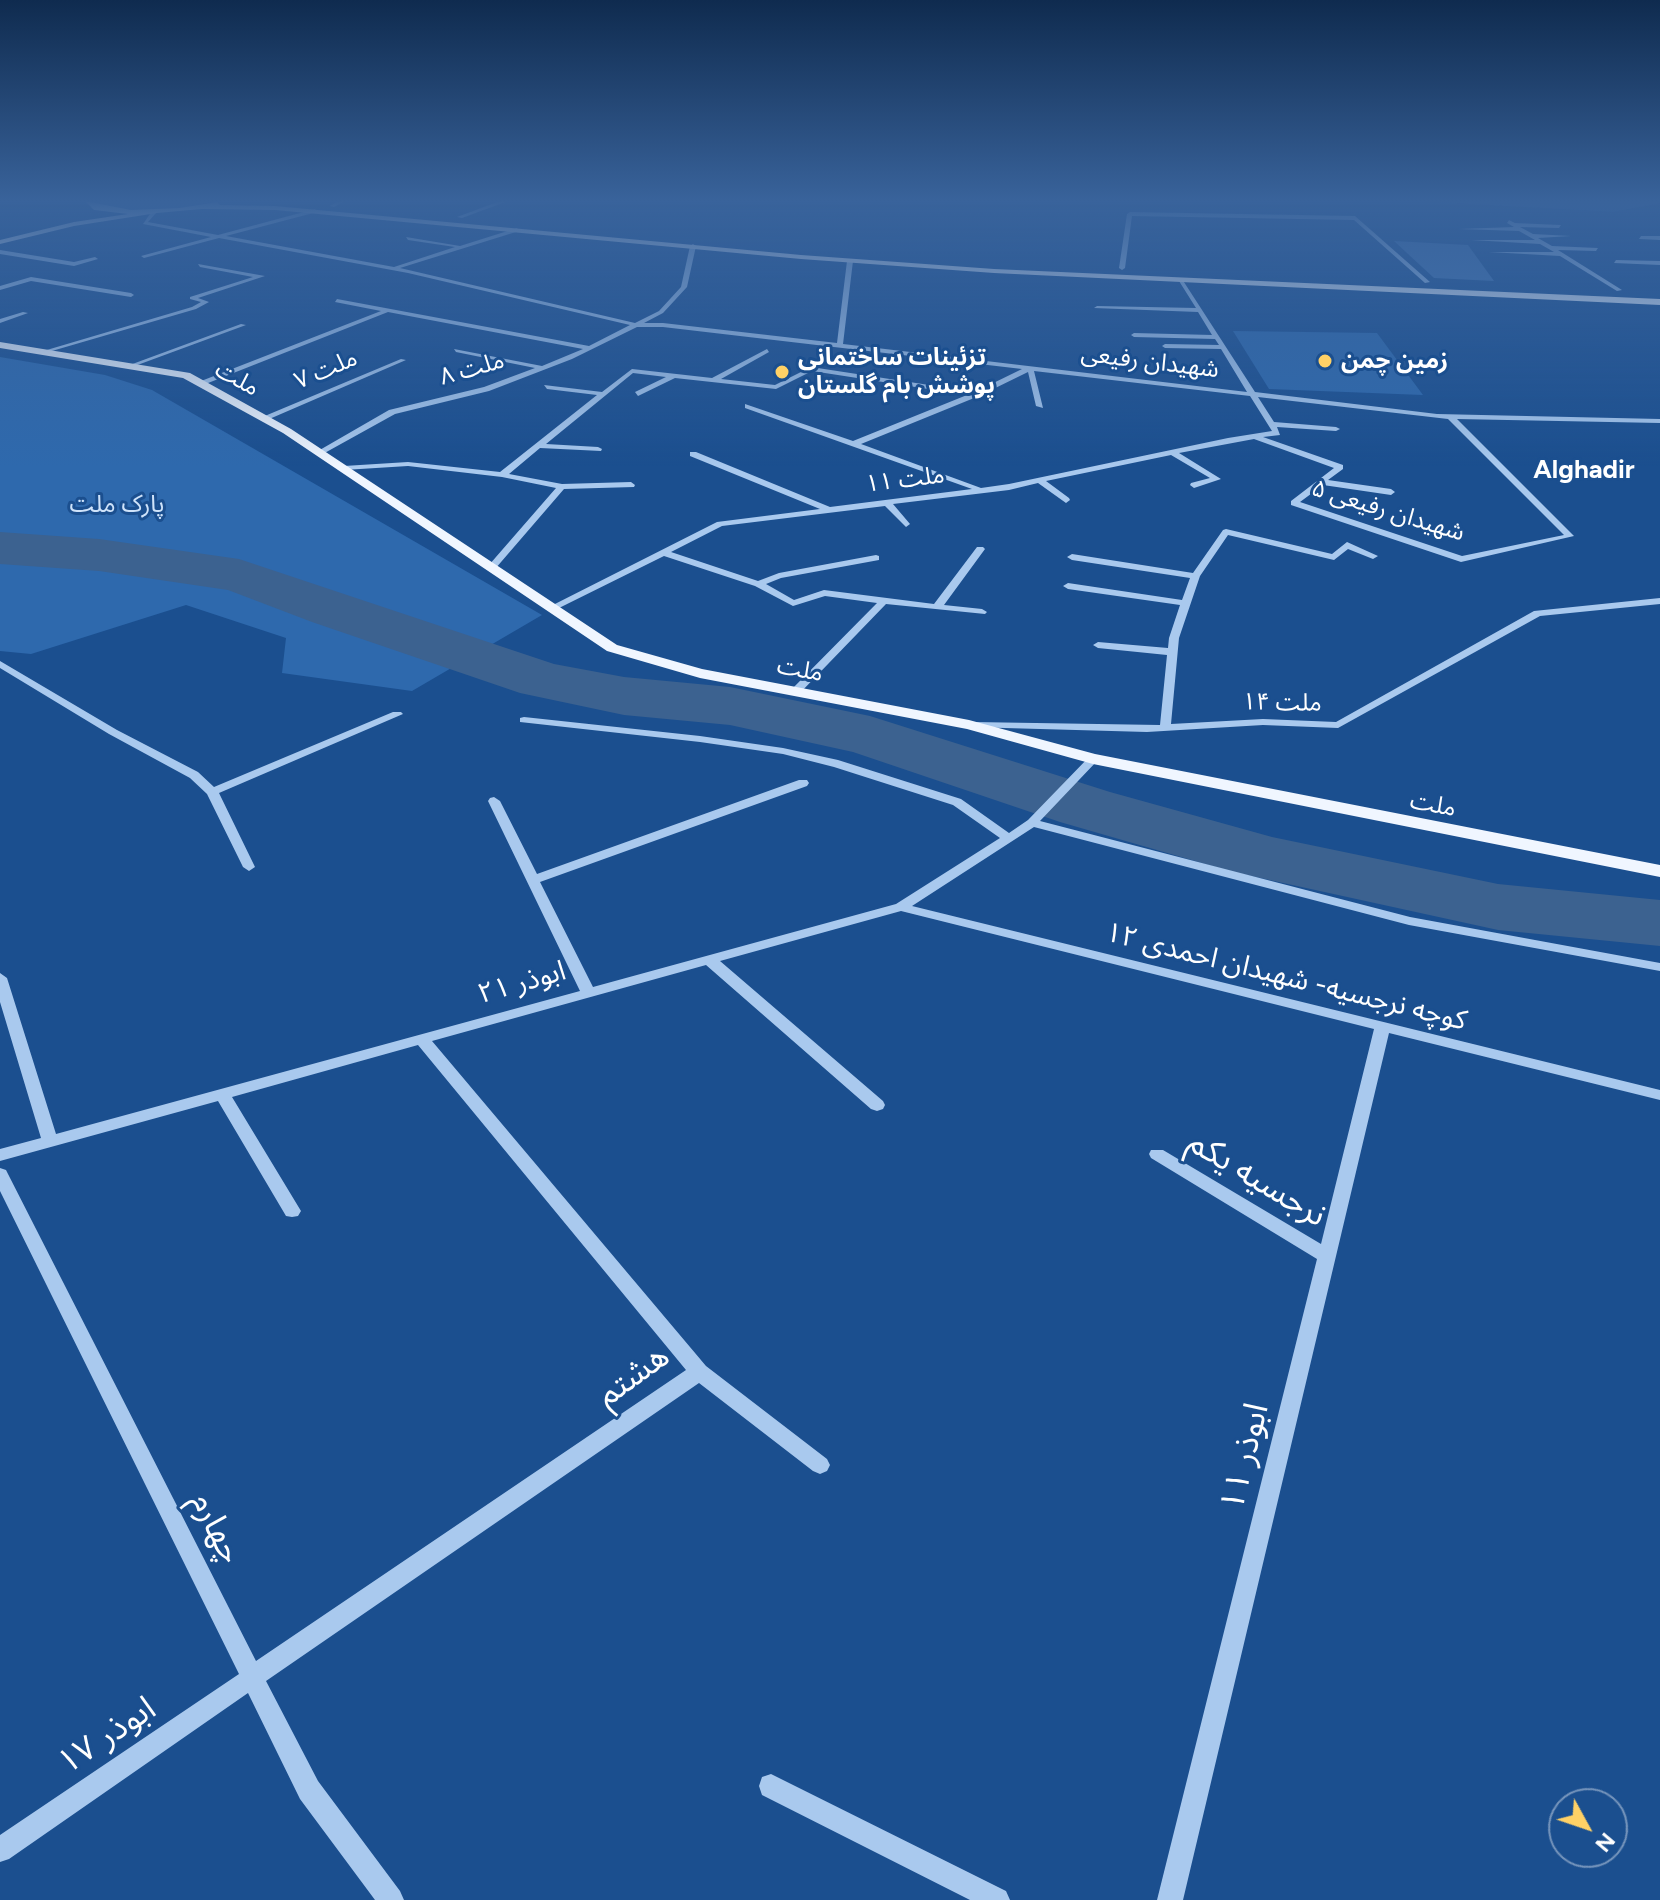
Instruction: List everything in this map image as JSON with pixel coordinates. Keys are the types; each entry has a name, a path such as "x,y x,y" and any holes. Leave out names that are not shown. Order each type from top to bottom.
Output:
{"main road":[{"path":"1400,290 1660,300"},
{"path":"1611,290 1660,300"},
{"name":"ملت","path":"0,345 186,375 321,453 612,648 700,673 969,725 1093,759 1660,871"}],"street":[{"path":"98,290 131,295"},
{"path":"43,352 182,312 206,302 192,298 219,290"},
{"name":"شهیدان رفیعی","path":"486,290 637,325 663,325 1252,394 1450,416 1660,421"},
{"name":"۸ ملت","path":"321,453 392,412 486,389 591,348 661,312 682,290"},
{"path":"840,345 847,290"},
{"path":"1187,290 1271,424 1336,429"},
{"path":"337,301 591,348"},
{"path":"1097,308 1199,310"},
{"path":"200,383 386,310"},
{"path":"182,312 194,315"},
{"path":"0,321 25,313"},
{"path":"130,366 243,325"},
{"path":"1134,335 1216,337"},
{"path":"1165,346 1222,347"},
{"path":"456,350 544,368"},
{"path":"712,380 767,351"},
{"name":"۷ ملت","path":"264,418 403,360"},
{"path":"853,444 976,394 1030,368 1040,406"},
{"path":"502,475 632,371 776,387 811,369 976,394"},
{"path":"638,394 673,376"},
{"path":"547,387 604,394"},
{"path":"748,406 982,490"},
{"name":"۵ شهیدان رفیعی","path":"1254,437 1340,467 1294,503 1461,559 1570,536 1450,416"},
{"name":"۱۱ ملت","path":"552,608 720,524 1039,480 1277,433 1271,424"},
{"path":"539,446 598,449"},
{"path":"1172,452 1217,479 1194,485"},
{"path":"693,454 830,510"},
{"path":"344,468 408,464 502,475 562,487 631,485"},
{"path":"1039,480 1066,500"},
{"path":"1321,482 1391,492"},
{"path":"492,567 562,487"},
{"path":"886,502 906,524"},
{"path":"1165,728 1174,638 1195,576 1226,532 1334,557 1347,545 1373,556"},
{"path":"937,607 980,549"},
{"path":"662,552 758,584 793,603 824,593 982,612"},
{"path":"1072,557 1195,576"},
{"path":"758,584 779,576 876,558"},
{"path":"1068,586 1186,603"},
{"path":"795,692 884,601"},
{"name":"۱۴ ملت","path":"969,725 1165,728 1263,722 1338,725 1538,613 1660,601"},
{"path":"1098,645 1172,652"},
{"path":"0,664 113,732 194,775 212,792 249,867"},
{"path":"212,792 397,714"},
{"path":"524,720 700,739 783,751 838,764 957,802 1008,838"},
{"name":"۲۱ ابوذر","path":"0,1155 901,907 1034,820 1093,759"},
{"path":"533,880 803,783"},
{"path":"494,801 588,992"},
{"path":"1034,820 1409,921 1660,967"},
{"name":"کوچه نرجسیه- شهیدان احمدی ۱۲","path":"901,907 1382,1029 1660,1095"},
{"path":"708,959 877,1105"},
{"path":"0,978 50,1141"},
{"name":"ابوذر ۱۱","path":"1170,1900 1382,1029"},
{"name":"هشتم","path":"253,1677 699,1372 421,1038"},
{"path":"222,1094 292,1211"},
{"name":"نرجسیه یکم","path":"1157,1154 1327,1256"},
{"name":"چهارم","path":"0,1174 309,1790 391,1900"},
{"path":"699,1372 820,1465"},
{"name":"۱۷ ابوذر","path":"0,1850 253,1677"},
{"path":"771,1786 997,1900"}],"green space":[{"name":"زمین چمن","path":"1233,331 1377,333 1423,395 1269,389"},
{"name":"پارک ملت","path":"0,357 105,375 152,390 542,615 412,691 282,673 286,638 186,605 31,654 0,651"}],"waterway":[{"path":"0,548 99,555 239,575 332,610 542,680 624,696 730,706 870,736 1085,807 1259,856 1498,907 1660,923"}],"place":[{"name":"زمین چمن","path":"1325,361"},
{"name":"تزئینات ساختمانی پوشش بام گلستان","path":"782,372"}],"district":[{"name":"Alghadir","path":"1584,470"}]}
